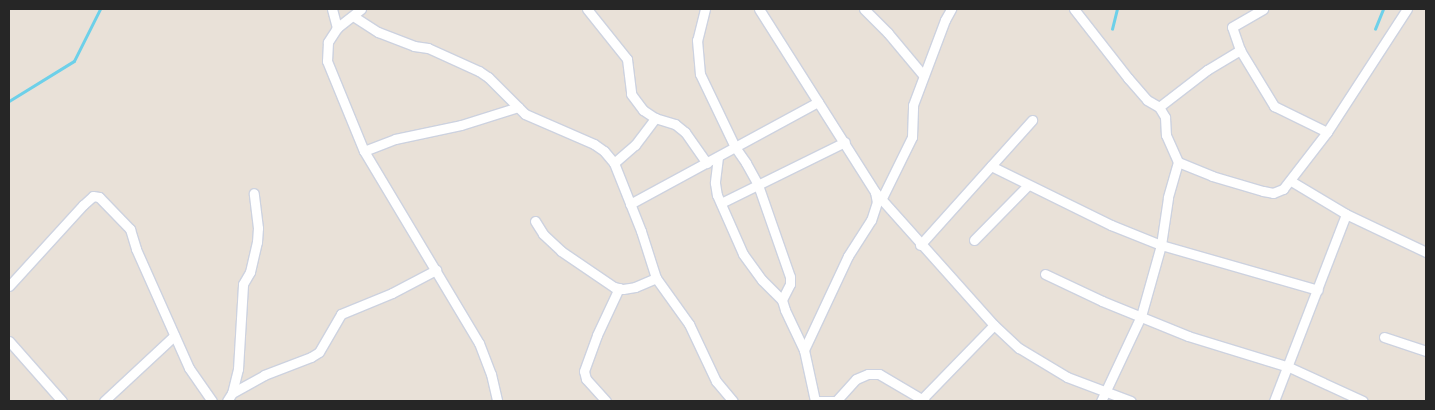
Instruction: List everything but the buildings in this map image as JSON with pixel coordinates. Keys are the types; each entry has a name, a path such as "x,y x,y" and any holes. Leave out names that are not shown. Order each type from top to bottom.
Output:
{"street":[{"path":"332,9 337,28"},
{"path":"361,9 337,28 328,42 327,61 364,151 479,343 491,374 497,401"},
{"path":"587,9 627,59 631,94 643,110 654,118 675,124 685,132 707,163"},
{"path":"705,9 697,40 700,74 735,148 746,162 758,185 790,277 790,284 782,300"},
{"path":"759,9 879,195 920,245 994,325 1019,348 1067,378 1131,401"},
{"path":"864,9 888,33 923,75"},
{"path":"804,350 848,256 871,220 879,195 912,137 913,105 923,75 951,9"},
{"path":"1074,9 1147,100 1159,107 1165,117 1166,135 1178,162 1168,198 1161,245 1140,316 1101,401"},
{"path":"1263,9 1232,27 1240,50 1274,106 1327,132"},
{"path":"1178,162 1212,176 1273,193 1283,189 1291,182 1327,132 1407,9"},
{"path":"353,16 378,32 414,46 428,48 478,71 488,77 532,118 594,144 614,163 641,231 656,278 689,324 716,381 733,401"},
{"path":"1159,107 1207,70 1240,50"},
{"path":"630,204 818,102"},
{"path":"364,151 395,140 461,125 518,107"},
{"path":"614,163 635,145 654,118"},
{"path":"920,245 1032,120"},
{"path":"720,203 844,142"},
{"path":"718,157 715,183 720,203 743,254 762,280 782,300 791,325 804,350 815,401"},
{"path":"991,166 1110,225 1161,245 1318,290"},
{"path":"1291,182 1346,214 1426,252"},
{"path":"974,240 1028,185"},
{"path":"227,401 232,393 238,369 243,284 250,272 257,242 258,228 254,193"},
{"path":"9,286 92,196 99,197 130,229 136,249 189,368 212,401"},
{"path":"1274,401 1346,214"},
{"path":"535,221 543,234 561,251 619,288 635,287 656,278"},
{"path":"232,393 264,375 311,357 319,352 341,314 392,293 436,270"},
{"path":"1045,274 1188,336 1289,366 1363,401"},
{"path":"606,401 586,379 584,371 597,335 619,288"},
{"path":"819,401 837,401 856,379 868,374 879,374 924,400 994,325"},
{"path":"104,401 174,336"},
{"path":"1384,337 1426,351"},
{"path":"9,341 62,401"}],"waterway":[{"path":"9,101 74,61 100,9"},
{"path":"1112,29 1117,9"},
{"path":"1375,29 1383,9"}]}
